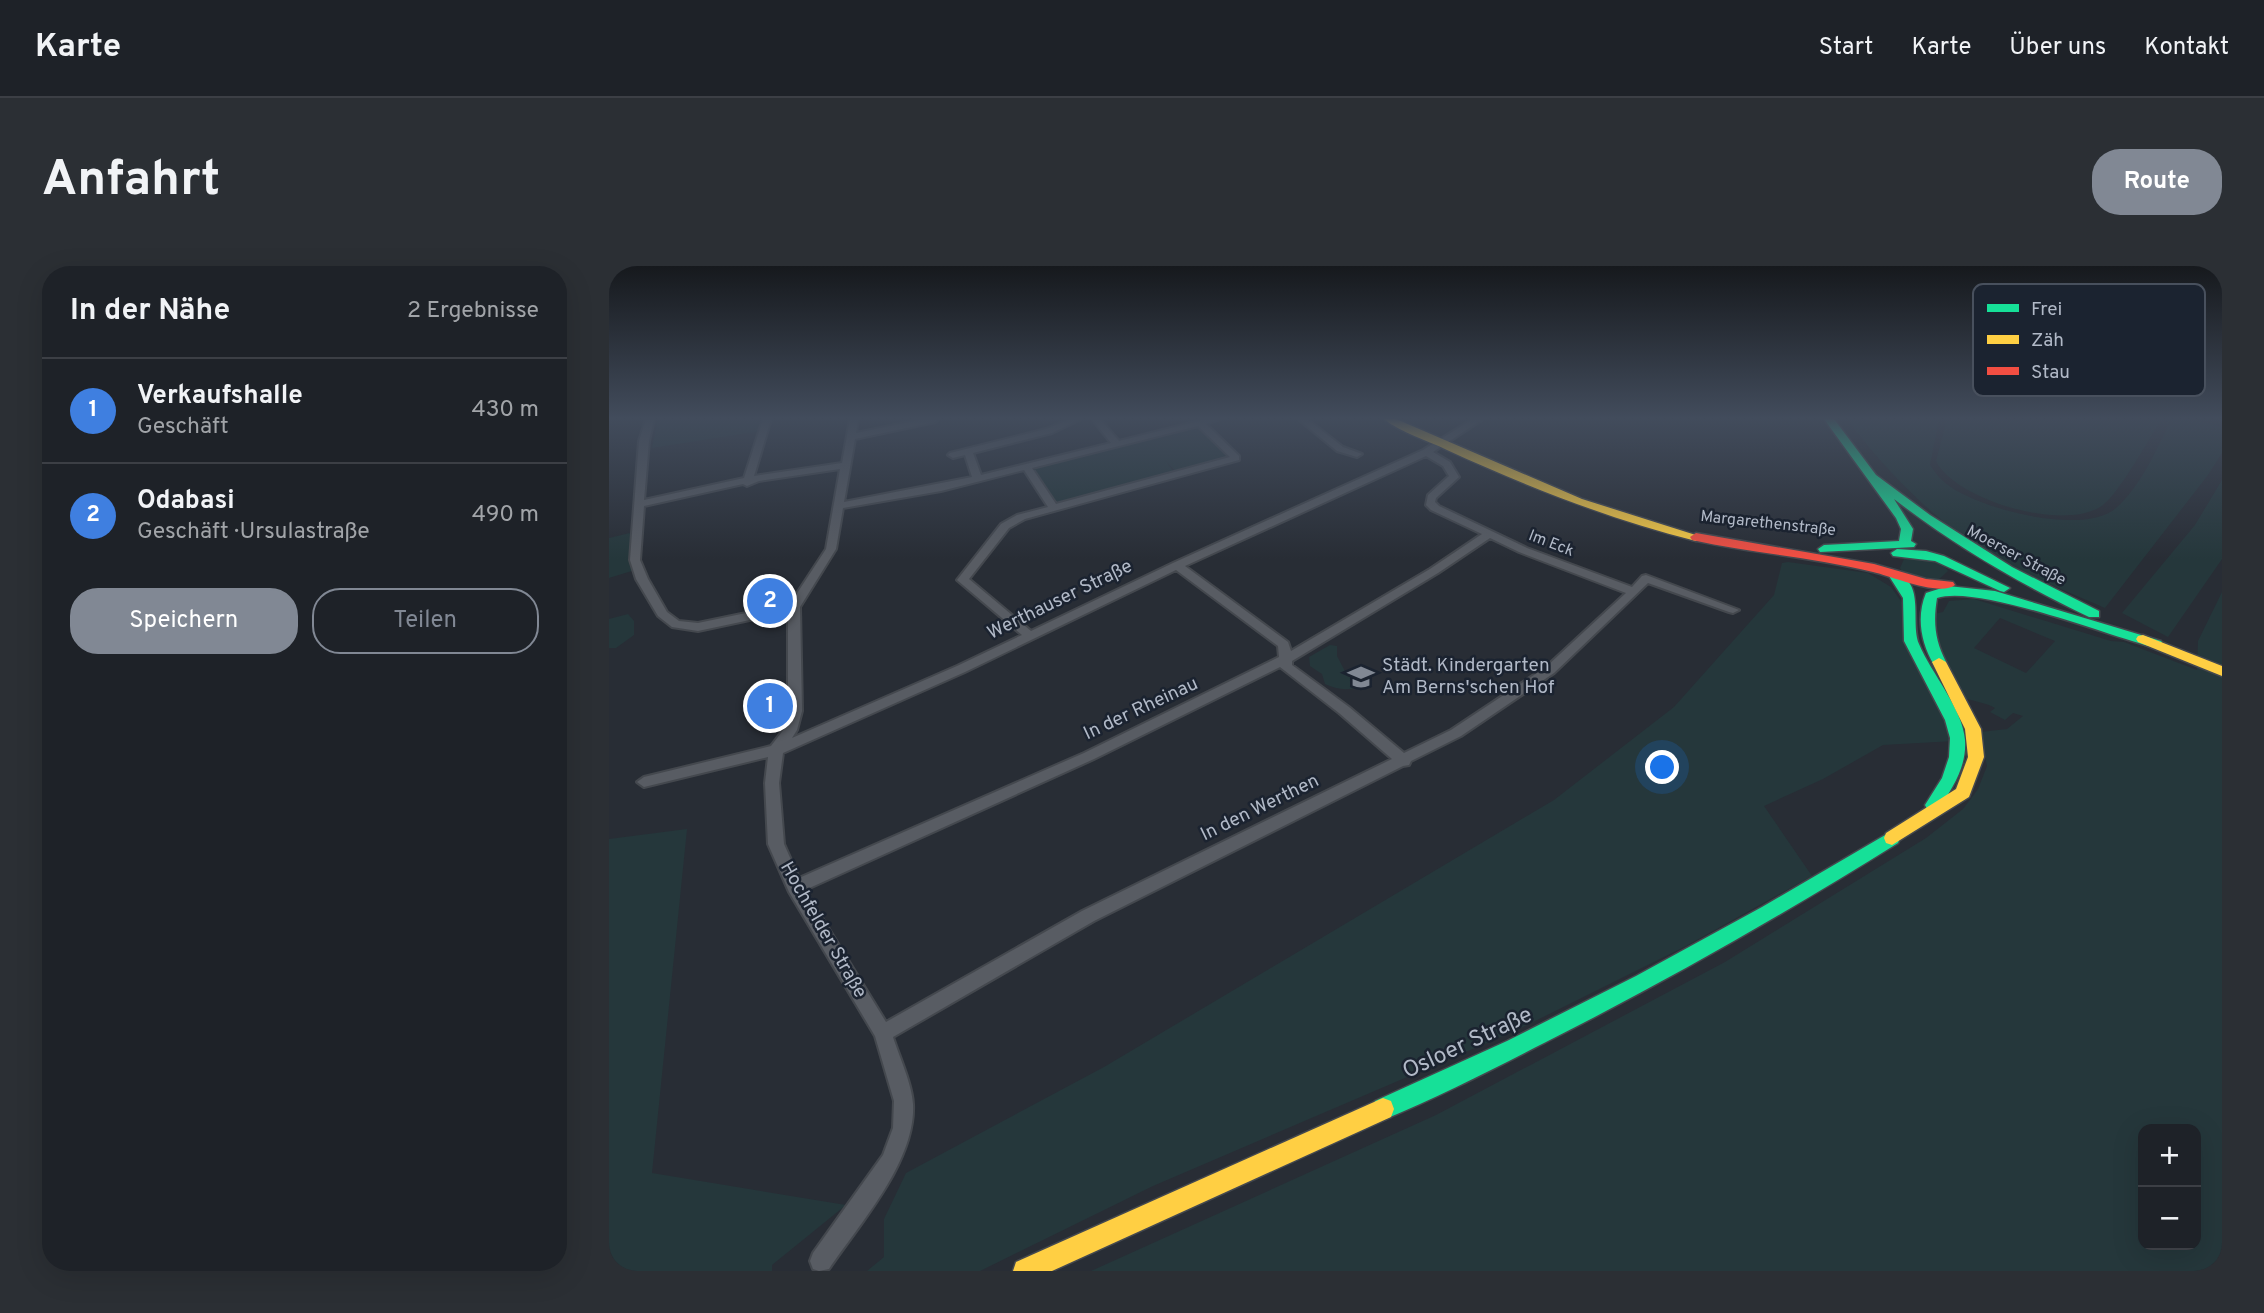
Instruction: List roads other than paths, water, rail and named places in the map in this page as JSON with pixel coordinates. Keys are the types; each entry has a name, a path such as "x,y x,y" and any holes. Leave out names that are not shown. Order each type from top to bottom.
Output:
{"main road":[{"name":"Margarethenstraße","path":"1493,466 1589,507 1669,530 1743,547 1891,572 1920,585 1998,591"},
{"name":"Moerser Straße","path":"1865,466 1907,529 1901,548"},
{"name":"Moerser Straße","path":"1874,478 1932,527 1980,558 2156,644"},
{"name":"Margarethenstraße","path":"1669,530 1815,549 1901,548"},
{"path":"1891,572 1889,563 1901,548 1934,548 1956,557 1998,591 2072,610 2222,671"},
{"name":"Osloer Straße","path":"1891,572 1909,594 1907,629 1911,643 1946,701 1959,741 1955,775 1944,793 1914,826"},
{"name":"Osloer Straße","path":"1025,1271 1524,1045 1795,900 1963,793 1976,757 1973,729 1927,639 1925,624 1931,596 1948,590 1998,591"}],"street":[{"path":"642,466 635,560 642,579 662,614 676,624 698,627 794,607 831,549 845,466"},
{"path":"747,483 752,466"},
{"path":"640,504 840,466"},
{"path":"973,466 977,479"},
{"path":"838,506 1031,466"},
{"path":"1030,636 963,580 1005,526 1053,508 1207,466"},
{"name":"Werthauser Straße","path":"645,782 776,750 1030,636 1177,565 1395,466"},
{"name":"Im Eck","path":"1448,466 1454,477 1431,497 1430,503 1488,535 1634,592"},
{"path":"1027,467 1053,508"},
{"name":"In der Rheinau","path":"795,887 1187,710 1434,571 1488,535"},
{"path":"1177,565 1284,645 1286,667 1344,709 1404,761"},
{"path":"1634,592 1646,578 1733,610"},
{"name":"In den Werthen","path":"883,1033 991,968 1112,904 1456,733 1550,670 1634,592"},
{"name":"Hochfelder Straße","path":"794,607 795,711 790,730 776,750 772,783 776,844 795,887 883,1033 904,1101 904,1128 891,1161 821,1261"}],"place":[{"name":"Odabasi","path":"770,601"},
{"name":"Städt. Kindergarten Am Berns'schen Hof","path":"1361,677"},
{"name":"Verkaufshalle","path":"770,706"}]}
